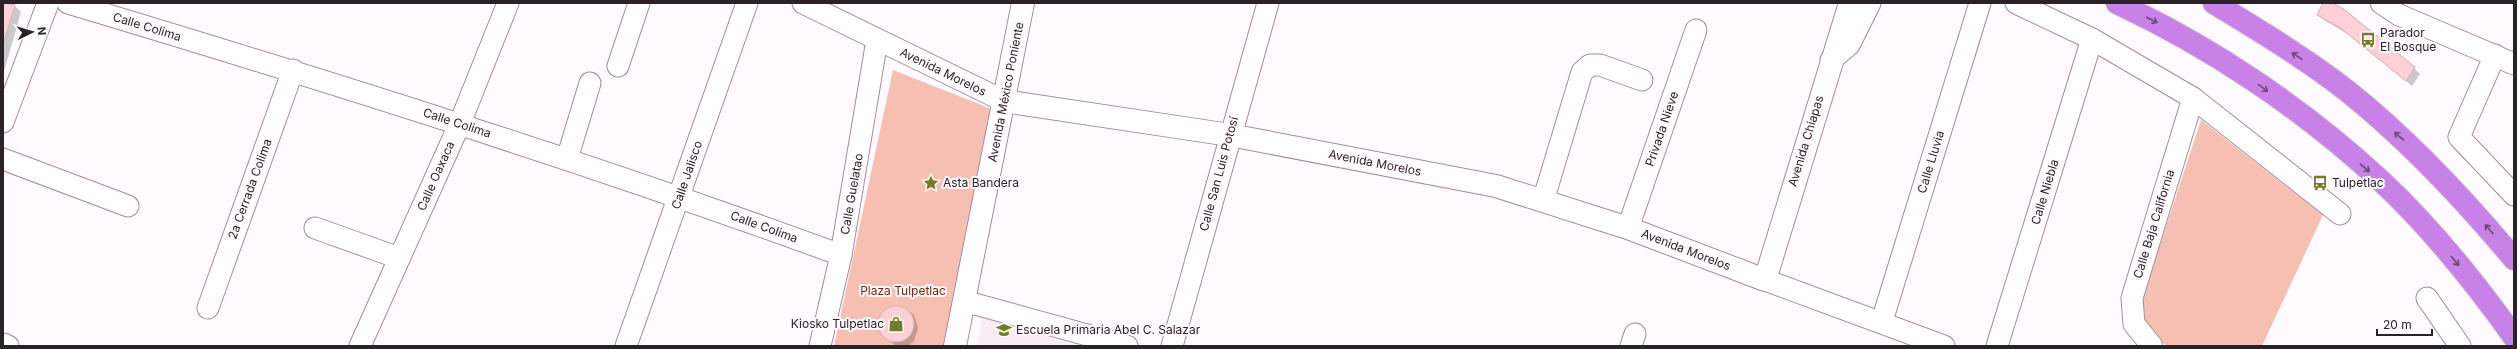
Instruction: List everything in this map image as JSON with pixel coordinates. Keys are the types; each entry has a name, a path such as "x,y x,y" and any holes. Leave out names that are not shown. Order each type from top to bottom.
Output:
{"highway":[{"path":"2117,3 2166,28 2241,73 2310,122 2379,179 2441,243 2488,301 2514,337"},
{"path":"2214,3 2344,89 2410,144 2471,208 2514,260"}],"street":[{"path":"3,122 48,3"},
{"name":"Calle Colima","path":"68,3 293,70 460,123 679,196 841,255"},
{"name":"Calle Oaxaca","path":"360,346 460,123 508,3"},
{"path":"618,66 639,3"},
{"name":"Calle Jalisco","path":"626,346 747,3"},
{"name":"Avenida Morelos","path":"803,3 1004,101 1230,135 1496,186 1628,228 1765,280 1882,321 1944,346"},
{"name":"Avenida México Poniente","path":"955,346 1023,3"},
{"name":"Calle San Luis Potosí","path":"1172,346 1268,3"},
{"name":"Avenida Chiapas","path":"1765,280 1831,60 1850,3"},
{"path":"1831,60 1849,45 1870,3"},
{"name":"Calle Lluvia","path":"1882,321 1980,3"},
{"path":"2016,3 2092,39 2193,98 2340,214"},
{"path":"2381,3 2399,15 2514,64"},
{"name":"Privada Nieve","path":"1628,228 1696,30"},
{"name":"Calle Niebla","path":"1997,346 2092,39"},
{"name":"Calle Guelatao","path":"820,346 841,255 877,40"},
{"path":"2495,55 2459,137 2514,195"},
{"path":"1544,201 1582,72 1590,65 1600,65 1642,80"},
{"name":"2a Cerrada Colima","path":"208,308 293,70"},
{"path":"567,159 590,83"},
{"name":"Calle Baja California","path":"2152,346 2134,324 2132,298 2193,98"},
{"path":"3,159 128,206"},
{"path":"315,228 399,258"},
{"path":"2427,298 2460,346"},
{"path":"964,301 1127,346"},
{"path":"3,344 8,346"}],"shaded area":[{"name":"Escuela Primaria Abel C. Salazar","path":"983,316 1078,346 977,346"}],"green space":[{"name":"Plaza Tulpetlac","path":"893,70 994,110 947,346 834,346"},
{"path":"2201,120 2323,215 2262,346 2166,346 2145,320 2143,297"}],"building":[{"path":"3,3 15,5 3,45"},
{"path":"2323,3 2333,3 2345,10 2415,67 2406,81 2339,27 2317,15"},
{"path":"900,306 909,311 913,317 913,331 909,337 900,342 892,342 883,337 879,331 878,320 883,311 889,307"}],"place":[{"name":"Parador El Bosque","path":"2368,40"},
{"name":"Asta Bandera","path":"931,183"},
{"name":"Tulpetlac","path":"2320,183"},
{"name":"Kiosko Tulpetlac","path":"896,324"},
{"name":"Escuela Primaria Abel C. Salazar","path":"1004,330"}]}
